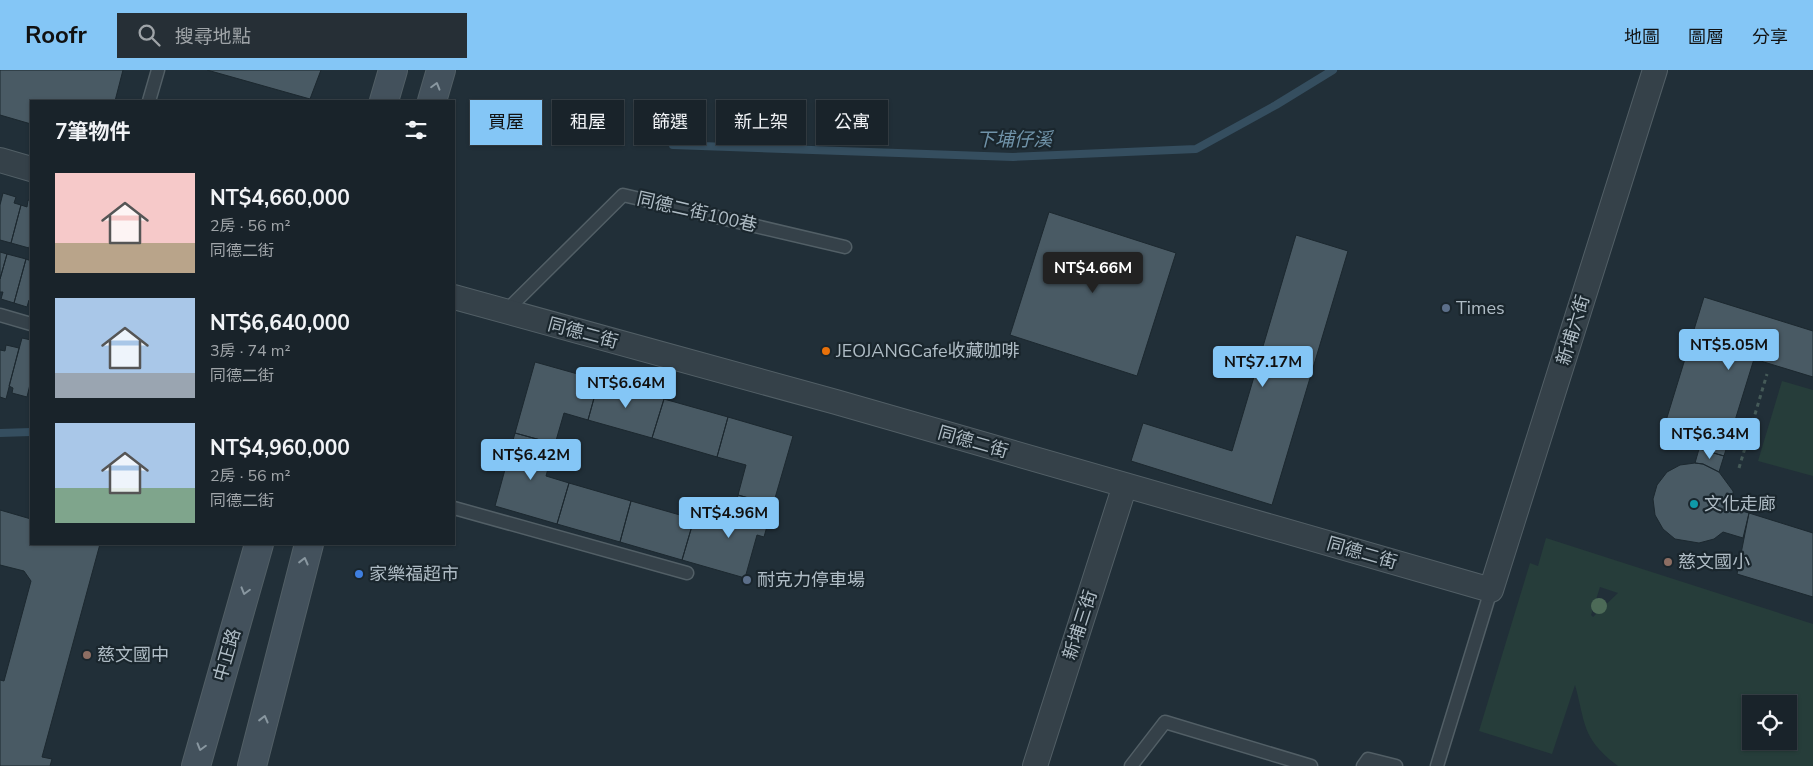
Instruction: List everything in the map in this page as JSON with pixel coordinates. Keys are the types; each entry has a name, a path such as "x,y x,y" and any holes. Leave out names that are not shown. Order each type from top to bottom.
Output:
{"street":[{"path":"384,100 393,70"},
{"path":"432,100 441,70"},
{"name":"新埔六街","path":"1491,590 1655,70"},
{"path":"0,160 30,169"},
{"name":"同德二街","path":"455,297 836,402 1491,590"},
{"name":"新埔三街","path":"1036,766 1125,485"},
{"name":"中正路","path":"196,766 259,545"},
{"path":"252,766 309,545"}],"lane":[{"path":"149,100 158,70"},
{"name":"同德二街100巷","path":"505,312 623,195 845,247"},
{"path":"0,315 30,324"},
{"path":"455,508 687,573"},
{"path":"1437,766 1491,590"},
{"path":"1132,766 1164,722 1311,766"},
{"path":"1363,766 1368,759 1396,766"}],"path":[{"path":"1739,468 1767,374"}],"green space":[{"path":"1782,381 1813,390 1813,476 1758,461"},
{"path":"1546,538 1813,624 1813,766 1618,766 1597,747 1591,738 1587,730 1575,685 1552,754 1479,731 1530,563 1538,566","holes":["1600,587 1618,593 1593,617 1591,615"]}],"building":[{"path":"0,70 123,70 115,100 30,100 30,124 0,115"},
{"path":"207,70 321,70 310,99"},
{"path":"3,193 16,197 14,203 21,205 11,243 0,240 0,205"},
{"path":"28,200 30,201 29,248 11,243 21,205 27,207"},
{"path":"1049,212 1176,253 1137,376 1010,335"},
{"path":"1296,235 1348,251 1272,505 1131,461 1143,423 1232,451"},
{"path":"0,252 7,254 0,279"},
{"path":"7,254 26,259 14,303 1,299 3,292 0,292 0,279"},
{"path":"26,259 30,261 30,300 27,307 14,303"},
{"path":"1704,297 1813,331 1813,377 1754,359 1724,456 1661,437"},
{"path":"22,338 30,340 30,384 27,397 12,393 13,388 9,386"},
{"path":"6,345 19,348 6,399 0,397 0,350 5,351"},
{"path":"535,362 599,380 588,420 564,413 555,444 515,433"},
{"path":"599,380 664,399 652,438 588,420"},
{"path":"664,399 728,417 717,457 652,438"},
{"path":"728,417 793,436 773,505 738,495 746,465 717,457"},
{"path":"515,433 555,444 546,476 569,483 557,524 495,506"},
{"path":"1699,449 1724,456 1719,472 1703,464 1695,463"},
{"name":"文化走廊","path":"1703,464 1719,472 1733,491 1734,509 1749,513 1743,538 1723,532 1714,539 1699,543 1675,539 1663,529 1655,515 1653,499 1657,485 1667,472 1680,465"},
{"path":"569,483 631,501 620,542 557,524"},
{"path":"738,495 773,505 764,537 757,535 745,578 682,560 694,519 728,529"},
{"path":"631,501 694,519 682,560 620,542"},
{"path":"0,510 30,519 30,545 100,545 42,757 52,759 50,766 0,766 0,680 4,681 31,581 24,571 0,565"},
{"path":"1749,513 1813,533 1813,597 1737,574"}],"waterway":[{"name":"下埔仔溪","path":"673,145 1013,157 1196,149 1276,105 1333,70"},
{"name":"下埔仔溪","path":"0,433 30,432"}],"place":[{"name":"Times","path":"1446,308"},
{"name":"JEOJANGCafe收藏咖啡","path":"826,351"},
{"name":"文化走廊","path":"1694,504"},
{"name":"慈文國小","path":"1668,562"},
{"name":"家樂福超市","path":"359,574"},
{"name":"耐克力停車場","path":"747,580"},
{"name":"慈文國中","path":"87,655"}]}
